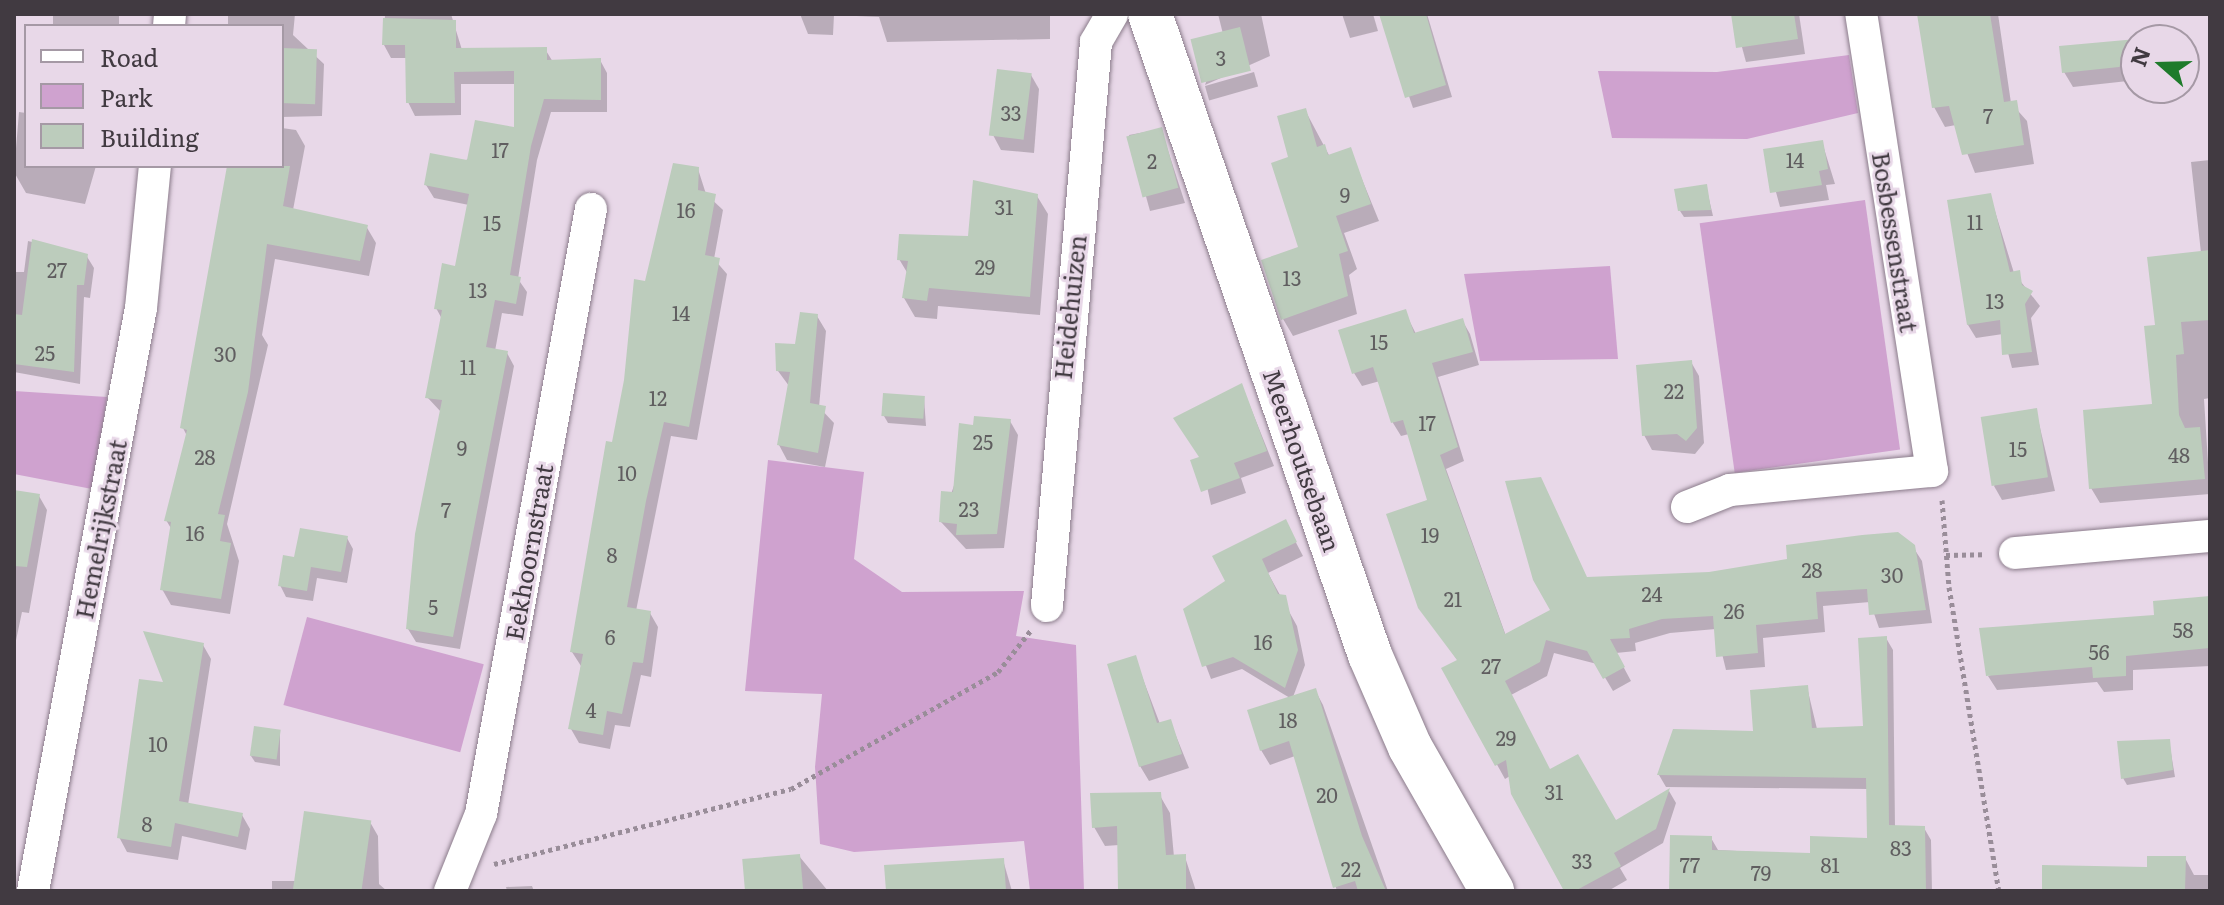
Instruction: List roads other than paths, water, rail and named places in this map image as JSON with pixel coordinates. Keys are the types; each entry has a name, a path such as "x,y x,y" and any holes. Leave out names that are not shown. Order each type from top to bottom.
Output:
{"street":[{"name":"Heidehuizen","path":"1047,606 1094,57 1112,14"},
{"name":"Meerhoutsebaan","path":"1150,14 1370,655 1410,747 1492,891"},
{"name":"Bosbessenstraat","path":"1687,507 1730,490 1932,471 1861,14"},
{"name":"Hemelrijkstraat","path":"33,891 141,308 155,168"},
{"name":"Eekhoornstraat","path":"455,876 481,814 591,209"},
{"path":"2015,553 2210,536"}]}
